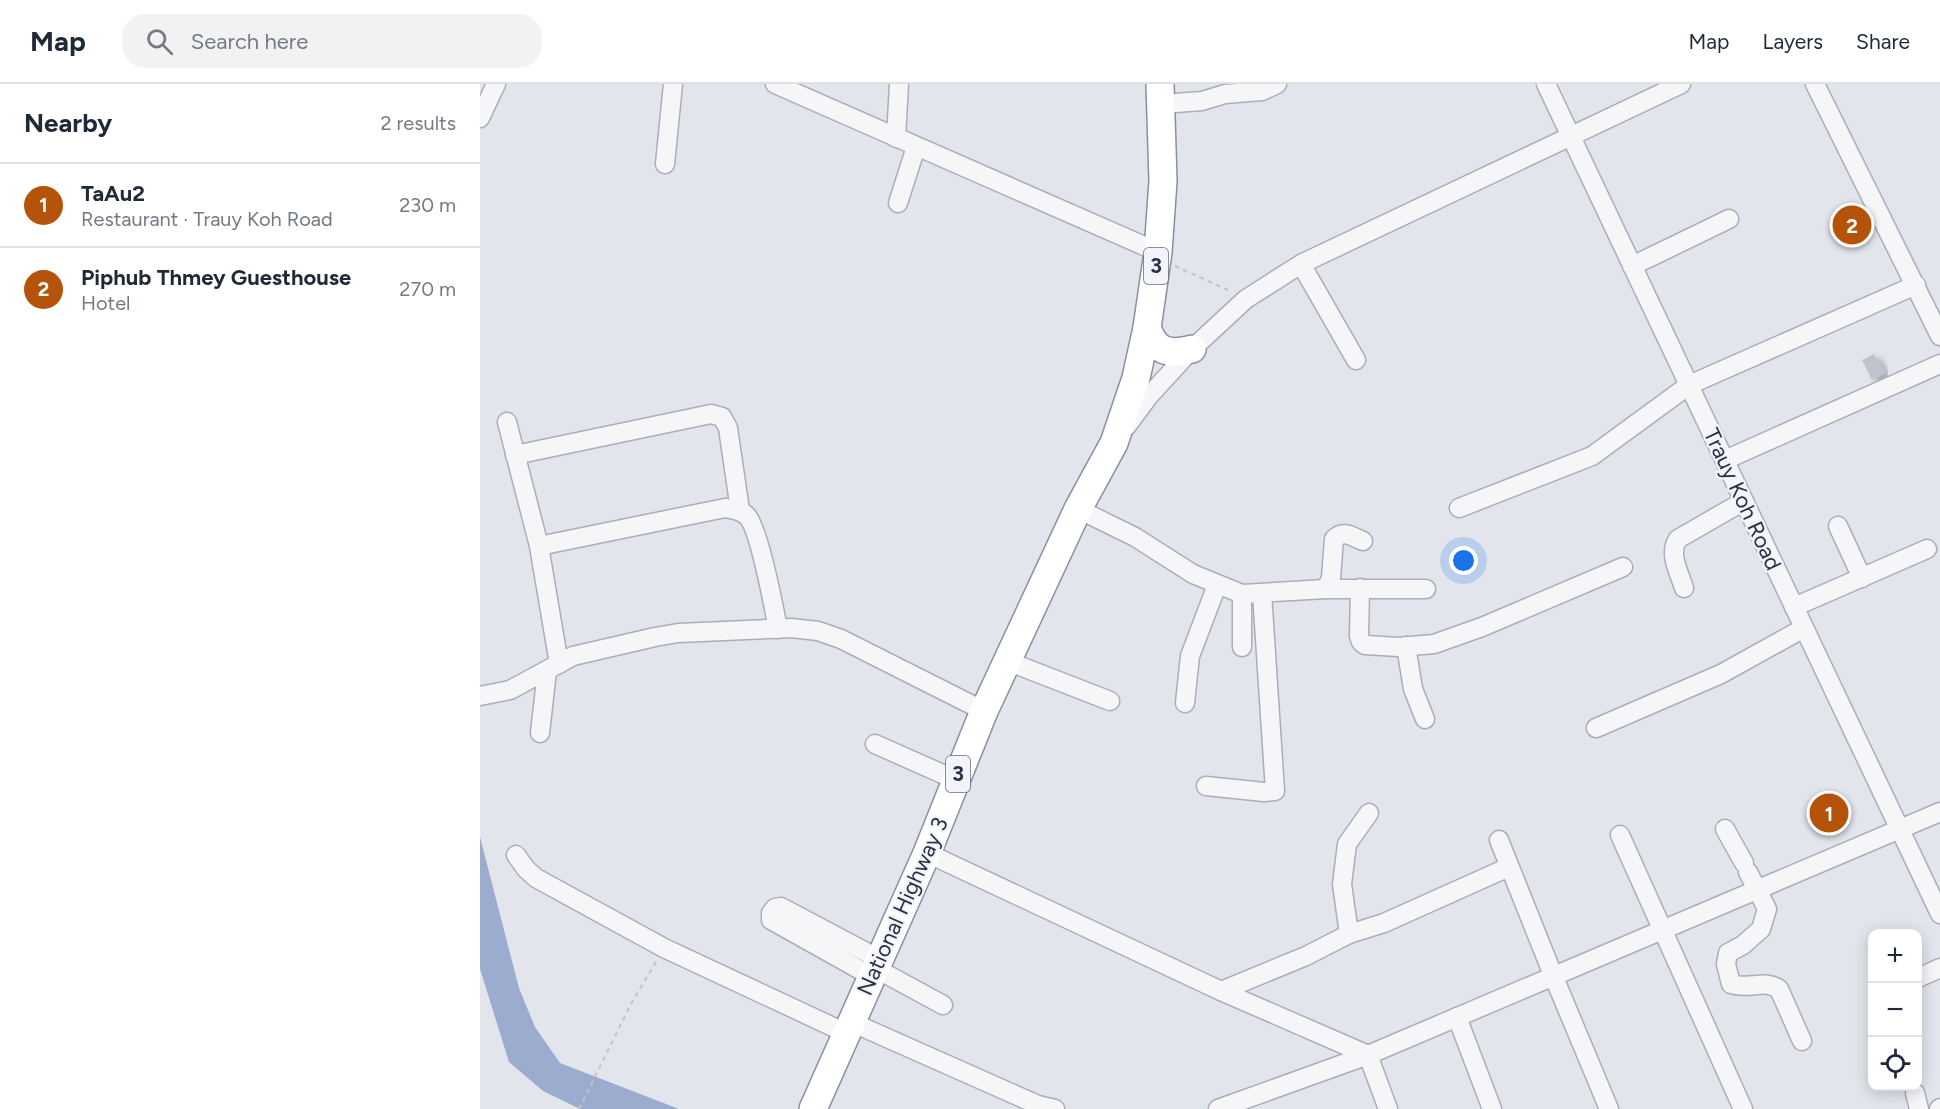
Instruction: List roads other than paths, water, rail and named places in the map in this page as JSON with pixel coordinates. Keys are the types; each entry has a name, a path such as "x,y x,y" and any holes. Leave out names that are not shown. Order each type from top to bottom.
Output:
{"highway":[{"name":"3","path":"1114,443 1136,378 1147,328 1158,255 1163,181 1161,94"},
{"path":"1147,328 1152,342 1164,350 1176,353 1192,349"},
{"name":"National Highway 3","path":"813,1109 927,853 984,711 1078,509 1114,443"}],"street":[{"path":"480,118 496,84"},
{"path":"665,164 673,84"},
{"path":"775,84 807,91 896,138 1158,255"},
{"path":"896,138 898,84"},
{"path":"1161,94 1202,101 1225,94 1262,91 1277,84"},
{"name":"Trauy Koh Road","path":"1546,84 1940,914"},
{"path":"1815,84 1940,336"},
{"path":"1114,443 1149,396 1192,349 1246,299 1301,264 1678,85"},
{"path":"898,202 916,147"},
{"path":"1632,266 1729,219"},
{"path":"1301,264 1356,360"},
{"path":"1459,508 1592,456 1689,385 1916,285"},
{"path":"1725,460 1940,364"},
{"path":"515,455 711,414 722,417 728,428 740,510"},
{"path":"507,422 539,546 553,668 540,733"},
{"path":"1684,588 1674,556 1674,545 1678,538 1744,501"},
{"path":"539,546 725,508 740,510 749,517 760,547 778,629"},
{"path":"1078,509 1136,537 1193,574 1242,594 1360,588 1426,589"},
{"path":"1838,526 1862,578"},
{"path":"1326,589 1331,579 1334,539 1338,535 1347,534 1363,541"},
{"path":"1794,608 1927,549"},
{"path":"1360,588 1360,642 1365,645 1434,644 1482,627 1623,567"},
{"path":"1185,703 1190,656 1217,585"},
{"path":"1206,786 1275,791 1262,593"},
{"path":"1242,594 1242,647"},
{"path":"1596,728 1721,674 1804,628"},
{"path":"480,696 510,690 584,653 655,637 678,633 778,629 818,631 841,639 984,711"},
{"path":"1406,646 1413,689 1425,718"},
{"path":"1007,661 1110,702"},
{"path":"875,744 956,780"},
{"path":"1218,1109 1368,1055 1940,812"},
{"path":"1349,934 1342,884 1347,844 1369,813"},
{"path":"1725,829 1767,909 1761,928 1743,945 1728,953 1726,964 1731,984 1741,987 1766,984 1779,989 1802,1041"},
{"path":"1620,835 1743,1109"},
{"path":"1499,840 1552,975 1609,1109"},
{"path":"927,853 1221,991 1368,1055 1389,1109"},
{"path":"516,855 536,878 664,948 848,1028 1038,1105 1055,1109"},
{"path":"1221,991 1306,956 1349,934 1384,923 1509,867"},
{"path":"875,968 781,907 775,908 771,913 771,920 875,968 944,1005"},
{"path":"1922,976 1940,968"},
{"path":"1457,1017 1492,1109"}],"water":[{"path":"480,837 519,988 535,1027 560,1063 679,1109 580,1109 543,1091 509,1062 480,969"}],"place":[{"name":"Piphub Thmey Guesthouse","path":"1852,225"},
{"name":"TaAu2","path":"1829,813"}]}
